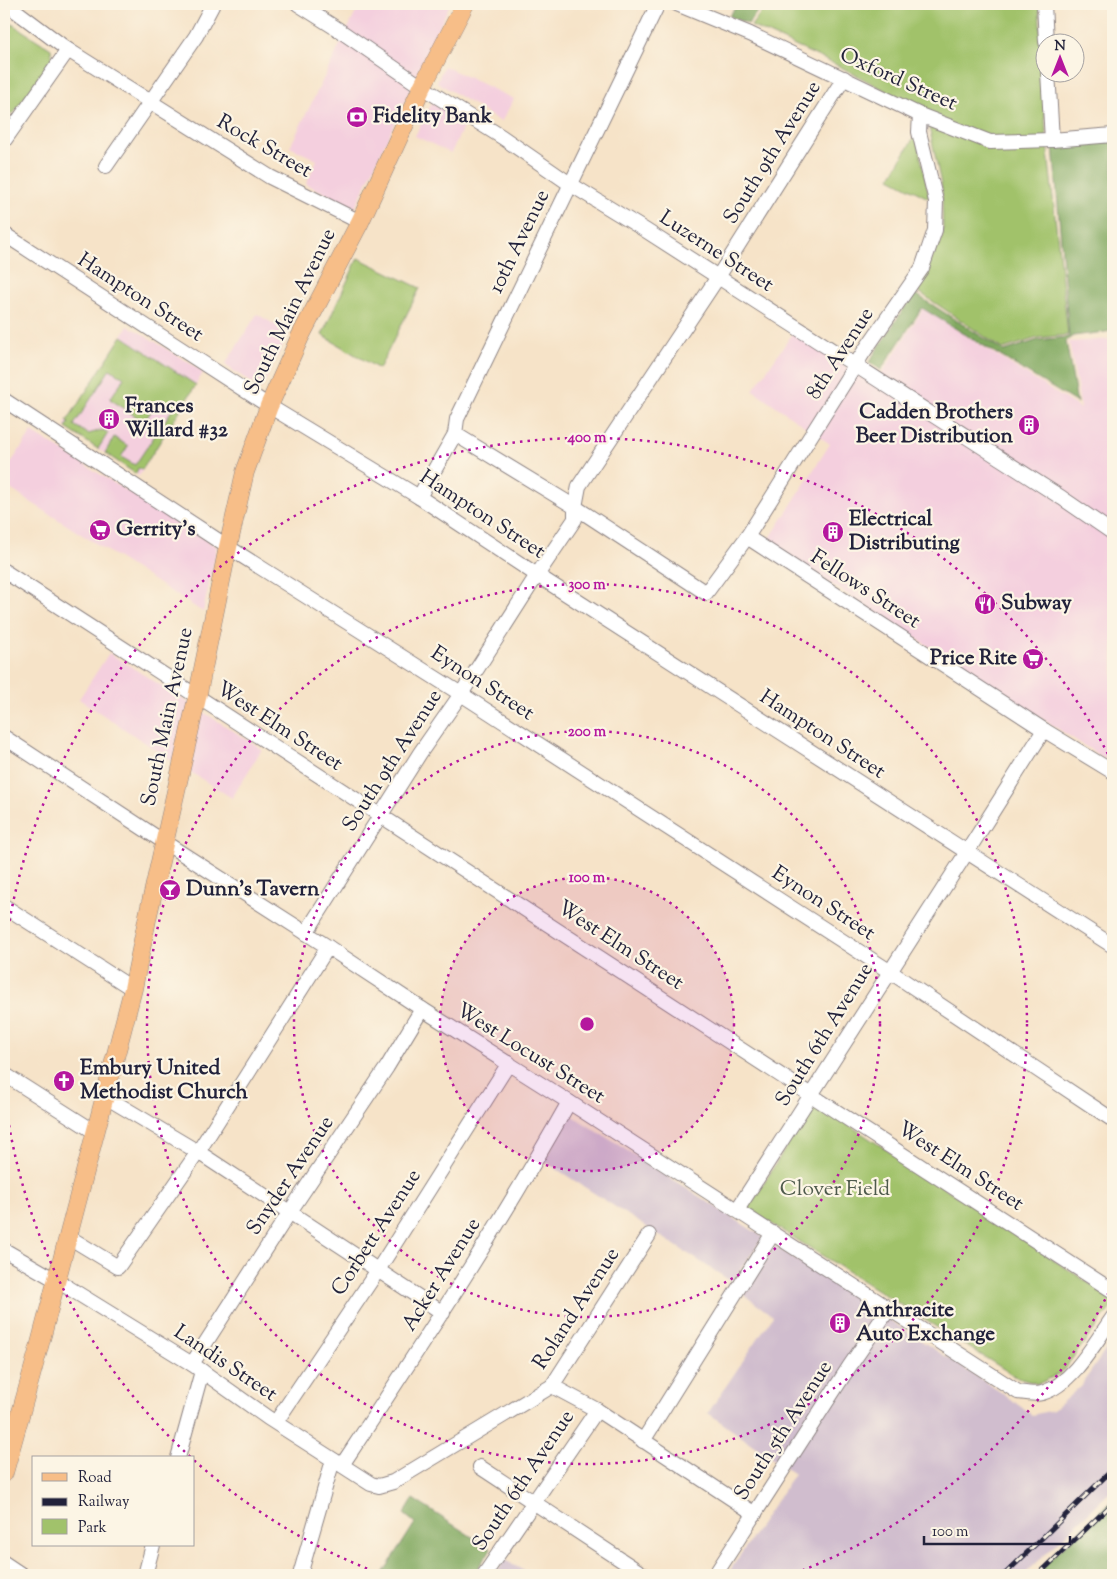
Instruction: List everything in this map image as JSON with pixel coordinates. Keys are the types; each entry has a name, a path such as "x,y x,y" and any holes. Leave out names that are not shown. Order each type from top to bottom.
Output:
{"main road":[{"name":"South Main Avenue","path":"4,1473 9,1429 56,1280 133,989 245,472 269,406 300,337 360,222 422,87 465,4"}],"street":[{"path":"106,166 196,36 213,4"},
{"name":"Luzerne Street","path":"298,4 422,87 502,137 570,184 1062,498 1113,533"},
{"name":"10th Avenue","path":"419,497 455,434 457,419 658,4"},
{"name":"Oxford Street","path":"677,4 750,34 920,115 990,142 1052,140 1113,135"},
{"path":"1044,4 1045,32"},
{"name":"Rock Street","path":"13,6 68,50 151,103 270,177 360,222"},
{"path":"4,141 68,50"},
{"name":"South 9th Avenue","path":"306,933 420,753 461,694 537,574 575,520 575,507 579,486 718,278 844,78"},
{"path":"1049,82 1052,140"},
{"name":"8th Avenue","path":"575,507 706,593 747,537 856,366 922,268 935,230 936,201 919,132 920,115"},
{"name":"Hampton Street","path":"4,234 269,406 419,497 1113,946"},
{"name":"Eynon Street","path":"4,400 228,547 461,694 890,971 1113,1120"},
{"path":"455,434 575,507"},
{"name":"Fellows Street","path":"747,537 1044,730 1113,772"},
{"name":"West Elm Street","path":"4,571 1113,1291"},
{"name":"South 6th Avenue","path":"737,1210 1044,730"},
{"name":"West Locust Street","path":"4,737 422,1010 509,1063 773,1233 888,1310 1018,1392 1040,1394 1051,1390 1072,1373 1113,1317"},
{"path":"4,906 133,989"},
{"path":"67,1236 118,1267 198,1152 328,947"},
{"name":"Snyder Avenue","path":"178,1456 197,1368 289,1213 387,1067 422,1010"},
{"name":"Corbett Avenue","path":"276,1422 378,1270 509,1063"},
{"path":"4,1074 94,1132"},
{"path":"104,1096 198,1152 443,1313"},
{"name":"Acker Avenue","path":"300,1575 337,1462 443,1313 535,1162 569,1102"},
{"path":"643,1440 773,1233"},
{"name":"Roland Avenue","path":"371,1484 379,1486 393,1482 552,1386 649,1234"},
{"name":"Landis Street","path":"4,1250 56,1280 197,1368 371,1484"},
{"name":"South 5th Avenue","path":"715,1575 888,1310"},
{"path":"552,1386 597,1410 754,1514"},
{"name":"South 6th Avenue","path":"484,1575 597,1410"},
{"path":"480,1467 644,1575"},
{"path":"145,1575 153,1546"},
{"path":"4,1563 22,1575"}],"shaded area":[{"path":"360,4 450,4 355,208 306,184 317,160 290,147"},
{"path":"444,66 514,99 501,122 437,82"},
{"path":"432,103 465,123 451,153 415,136"},
{"path":"923,309 1081,409 1069,342 1113,339 1113,764 767,543 830,444 753,390 793,333 875,384"},
{"path":"257,314 289,333 261,389 225,365"},
{"path":"128,326 203,373 139,476 64,426"},
{"path":"32,432 217,547 203,612 4,485 4,473"},
{"path":"109,653 262,749 232,798 79,699"},
{"path":"571,1115 763,1237 732,1282 544,1161"},
{"name":"Anthracite Auto Exchange","path":"775,1246 1002,1393 1032,1415 1053,1410 1081,1386 1113,1339 1113,1489 1024,1575 727,1575 794,1474 708,1413 773,1316 744,1295"},
{"path":"505,1560 531,1575 495,1575"}],"green space":[{"path":"738,4 763,4 748,24 729,16"},
{"path":"767,4 1039,4 1041,32 1034,32 1034,82 1043,82 1046,134 1068,335 1037,338 1003,349 916,290 943,234 942,189 926,112 839,66 751,26"},
{"path":"4,19 51,49 52,58 14,113 4,115"},
{"path":"916,134 929,196 928,198 890,178"},
{"path":"1113,141 1113,331 1073,336 1066,341 1077,403 922,308 881,370 869,362 914,293 1004,351 1038,340 1069,337 1053,146"},
{"path":"358,258 420,288 379,369 322,335"},
{"path":"122,336 196,385 142,470 138,468 136,474 105,453 114,437 128,446 121,457 135,465 172,410 158,401 144,422 110,399 124,378 110,369 74,425 88,434 103,430 108,433 98,449 66,428 69,423 67,421"},
{"name":"Clover Field","path":"814,1102 1113,1299 1113,1305 1061,1373 1038,1384 1018,1378 748,1209"},
{"path":"413,1499 491,1549 473,1575 382,1575 415,1523 404,1514"},
{"path":"1113,1499 1113,1575 1034,1575"}],"railway":[{"path":"1004,1575 1113,1469"},
{"path":"1038,1575 1113,1503"}],"place":[{"name":"Fidelity Bank","path":"357,117"},
{"name":"Frances Willard #32","path":"109,419"},
{"name":"Cadden Brothers Beer Distribution","path":"1029,425"},
{"name":"Gerrity's","path":"100,530"},
{"name":"Electrical Distributing","path":"833,532"},
{"name":"Subway","path":"985,604"},
{"name":"Price Rite","path":"1033,659"},
{"name":"Dunn's Tavern","path":"170,890"},
{"name":"Embury United Methodist Church","path":"64,1081"},
{"name":"Anthracite Auto Exchange","path":"840,1323"}]}
